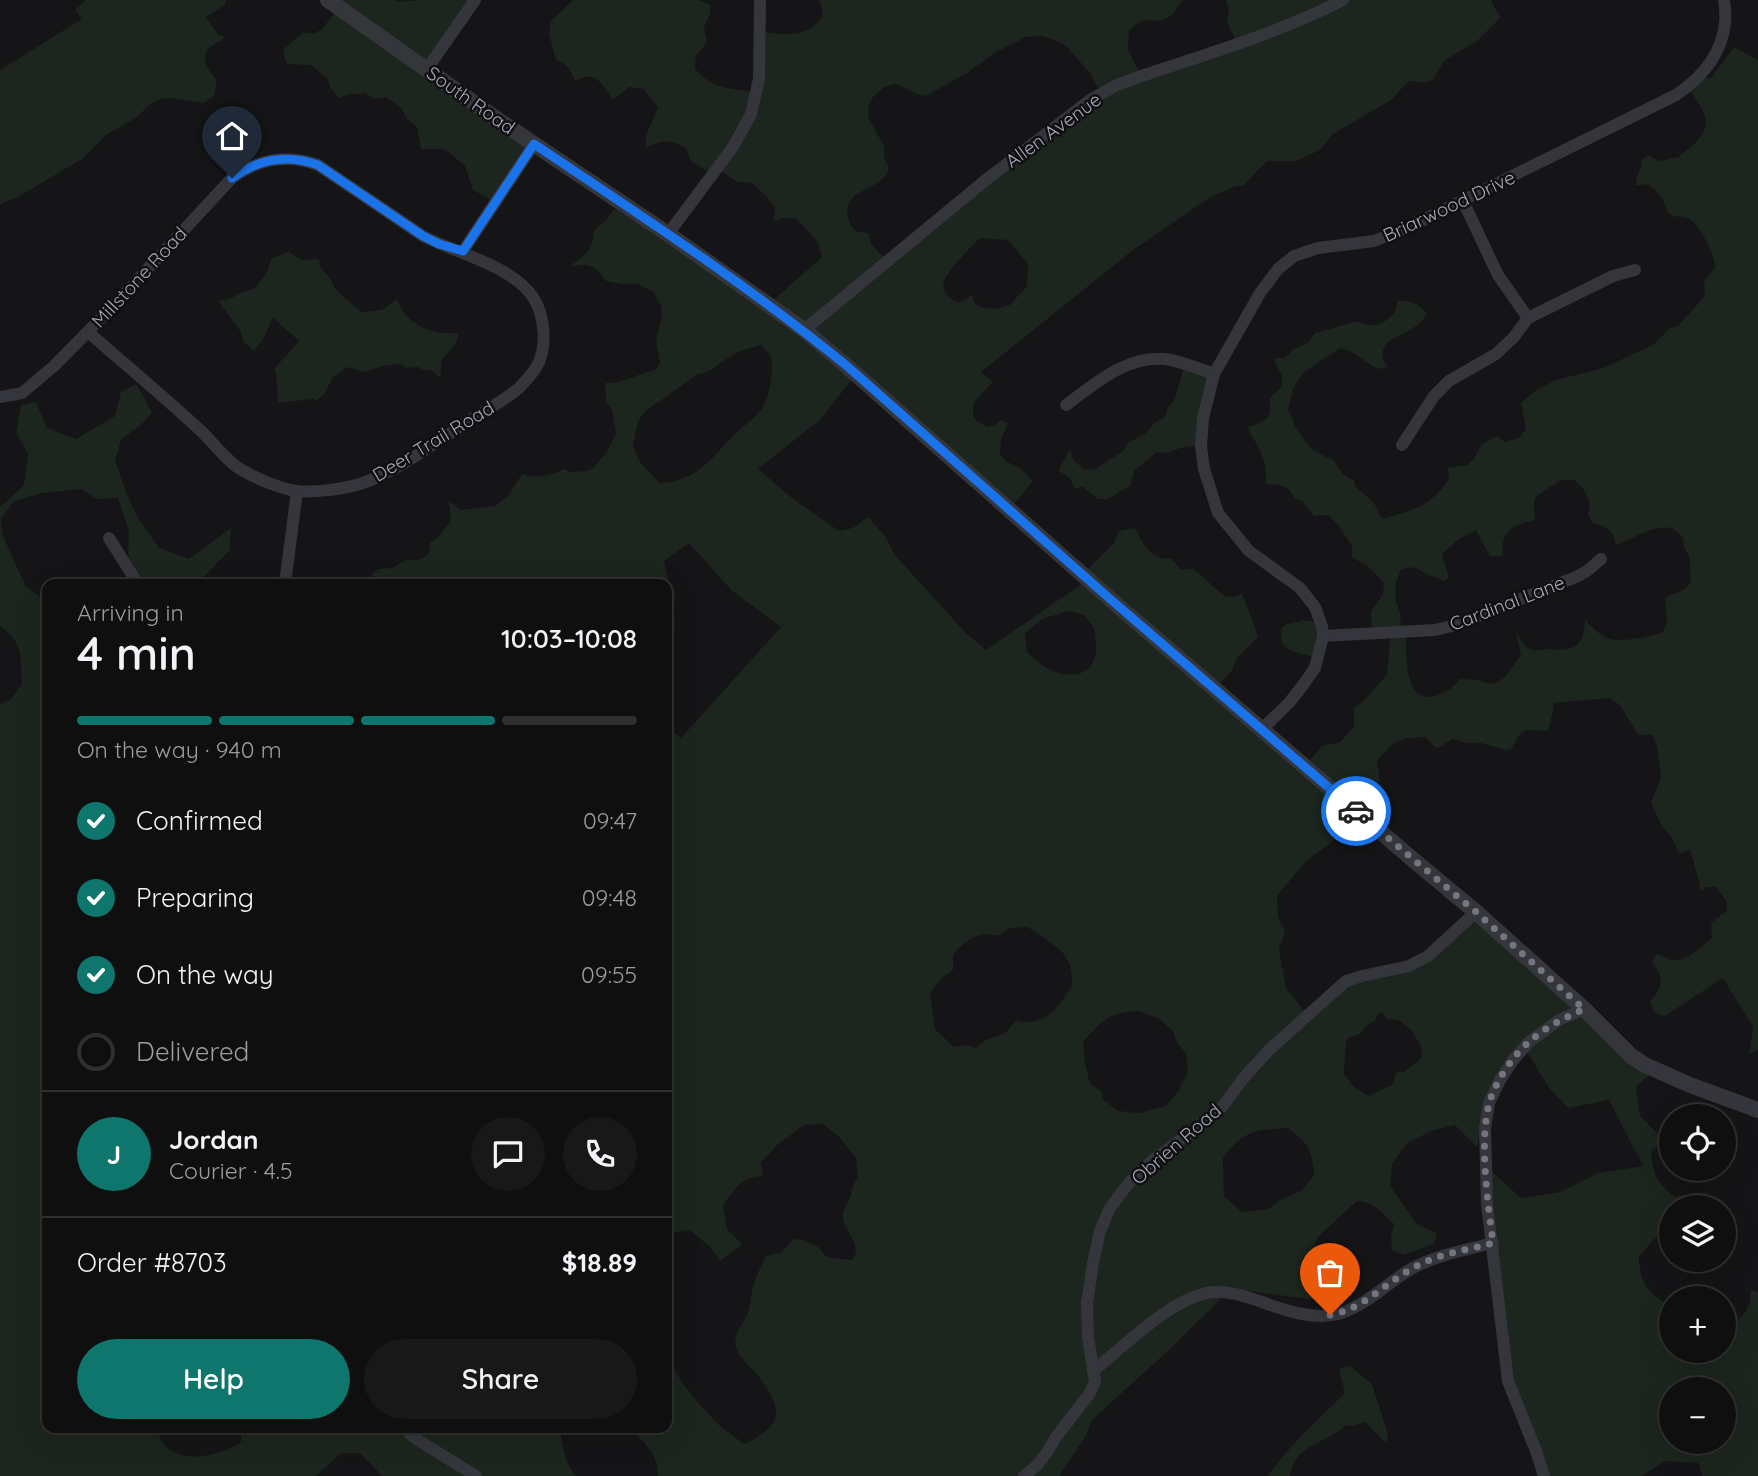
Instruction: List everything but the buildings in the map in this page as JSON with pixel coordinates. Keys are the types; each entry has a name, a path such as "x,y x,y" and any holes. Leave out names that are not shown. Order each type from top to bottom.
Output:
{"street":[{"name":"South Road","path":"328,0 534,144 668,233 804,330 1261,730 1476,912 1584,1009 1631,1056 1690,1085 1758,1110"},
{"path":"427,69 475,0"},
{"path":"668,233 733,147 751,114 759,79 760,0"},
{"name":"Allen Avenue","path":"804,330 987,179 1090,100 1136,78 1281,29 1343,0"},
{"name":"Briarwood Drive","path":"1323,636 1315,607 1300,588 1249,551 1218,513 1203,469 1203,418 1214,374 1260,293 1278,269 1294,256 1318,248 1374,241 1409,227 1676,95 1693,84 1718,50 1725,24 1724,0"},
{"path":"463,251 534,144"},
{"name":"Millstone Road","path":"0,397 22,393 54,366 232,178 273,159 289,158 318,165 423,236 463,251"},
{"path":"1463,201 1498,275 1528,318"},
{"name":"Deer Trail Road","path":"88,332 202,431 239,469 297,491 340,489 376,478 443,438 507,397 537,366 542,353 543,326 534,299 527,289 512,277 463,251"},
{"path":"1402,445 1434,396 1449,381 1496,354 1514,337 1528,318 1613,276 1635,270"},
{"path":"1066,405 1102,379 1137,361 1171,360 1214,374"},
{"path":"286,579 297,491"},
{"path":"109,538 135,579"},
{"name":"Cardinal Lane","path":"1323,636 1411,633 1457,625 1576,577 1601,559"},
{"path":"1261,730 1289,703 1315,667 1323,636"},
{"name":"Obrien Road","path":"1024,1476 1046,1454 1090,1393 1095,1381 1088,1337 1087,1303 1093,1264 1100,1231 1110,1209 1128,1184 1153,1160 1222,1107 1270,1049 1346,981 1409,966 1428,957 1476,912"},
{"path":"1544,1476 1508,1381 1487,1204 1486,1128 1489,1103 1513,1060 1529,1042 1559,1020 1584,1009"},
{"path":"1093,1371 1180,1303 1201,1295 1222,1292 1238,1294 1293,1312 1330,1315 1363,1302 1419,1265 1493,1243"},
{"path":"409,1433 475,1476"}],"shaded area":[{"path":"86,0 226,0 225,5 206,17 219,36 224,36 223,40 206,52 205,57 217,80 214,96 204,103 171,98 150,104 137,117 106,135 82,159 0,205 0,70 82,19 75,10"},
{"path":"330,0 473,0 427,67 532,140 493,201 473,190 465,166 445,149 421,149 417,127 407,119 402,109 386,97 373,99 365,93 339,98 331,89 327,78 311,65 287,64 284,49 302,33 315,33 322,29 339,7"},
{"path":"573,0 698,0 711,5 704,27 707,42 696,56 695,68 714,84 754,92 761,32 790,34 809,29 822,17 819,0 1183,0 1170,16 1162,20 1140,22 1129,31 1128,50 1139,72 1236,41 1227,22 1229,10 1226,0 1492,0 1501,17 1477,41 1444,61 1433,80 1425,83 1409,81 1391,100 1333,134 1320,150 1296,161 1267,161 1243,186 1236,186 1209,198 1133,250 981,372 993,382 973,403 973,416 988,427 1001,420 1008,424 1001,439 1000,454 1033,481 1010,509 857,373 820,420 758,469 792,498 839,531 853,528 868,517 885,536 895,555 965,632 986,650 1080,585 1086,579 1085,572 1114,543 1119,531 1135,528 1153,554 1171,559 1181,569 1194,569 1224,596 1235,597 1242,593 1258,637 1237,658 1232,670 1218,686 1306,765 1322,746 1340,742 1354,727 1354,708 1387,675 1390,638 1372,633 1371,611 1383,595 1384,583 1367,565 1352,558 1352,546 1338,525 1328,515 1314,516 1287,488 1266,484 1263,458 1248,427 1269,415 1269,399 1281,387 1282,375 1275,358 1284,358 1294,349 1308,343 1315,333 1358,321 1379,324 1390,317 1397,301 1414,303 1421,308 1427,314 1420,323 1386,344 1383,358 1387,367 1377,369 1350,351 1340,348 1303,373 1293,388 1288,409 1295,426 1311,449 1334,460 1347,477 1354,480 1355,486 1374,503 1382,519 1428,502 1449,479 1447,468 1467,465 1474,459 1482,444 1497,436 1505,442 1519,438 1526,429 1521,403 1535,391 1556,380 1603,368 1653,345 1670,328 1678,326 1705,296 1704,281 1715,267 1706,241 1689,219 1668,213 1652,187 1636,185 1641,160 1649,155 1658,161 1679,157 1704,131 1706,125 1703,112 1690,90 1694,79 1711,78 1734,47 1758,60 1758,1050 1749,1054 1753,1027 1723,978 1665,1016 1654,1013 1650,1002 1657,992 1660,977 1652,962 1657,954 1677,960 1699,949 1712,938 1711,923 1726,911 1727,902 1716,887 1707,887 1700,891 1690,849 1679,854 1672,838 1661,825 1651,802 1661,778 1657,746 1652,735 1638,735 1620,705 1609,698 1553,703 1548,731 1526,730 1520,734 1511,749 1452,739 1437,749 1425,737 1398,741 1377,761 1380,780 1356,807 1363,816 1307,860 1277,896 1278,917 1285,931 1279,949 1286,988 1308,1016 1357,980 1410,969 1475,912 1656,1069 1636,1087 1640,1116 1659,1135 1659,1144 1651,1152 1653,1167 1659,1181 1673,1195 1659,1195 1659,1235 1639,1257 1644,1283 1659,1299 1659,1363 1736,1363 1736,1321 1749,1304 1751,1290 1758,1292 1758,1476 1702,1476 1699,1463 1665,1461 1642,1476 1542,1476 1500,1361 1491,1171 1521,1198 1560,1192 1598,1173 1643,1166 1609,1100 1568,1108 1550,1089 1522,1044 1485,1106 1477,1147 1455,1125 1431,1131 1407,1143 1392,1164 1390,1186 1417,1224 1437,1233 1434,1244 1404,1255 1392,1250 1394,1224 1373,1205 1357,1201 1315,1242 1336,1278 1333,1302 1231,1289 1092,1420 1086,1436 1059,1476 658,1476 653,1455 635,1433 672,1433 672,1366 700,1405 720,1426 744,1444 774,1422 776,1407 771,1395 741,1357 735,1342 766,1256 781,1253 794,1239 804,1240 818,1247 826,1256 832,1258 852,1260 856,1249 843,1216 858,1177 856,1158 840,1138 823,1124 804,1125 776,1146 761,1163 763,1176 749,1179 735,1189 723,1205 727,1229 742,1244 720,1261 711,1248 690,1230 672,1232 672,731 681,738 781,627 731,590 689,543 664,561 668,579 364,579 378,569 392,568 408,559 419,559 429,553 430,543 451,521 449,501 461,510 495,506 508,496 522,474 544,476 565,469 570,472 586,471 593,468 606,453 616,434 612,410 606,402 605,383 619,382 655,370 660,363 656,340 662,316 661,306 653,292 638,284 606,281 591,266 570,266 587,251 592,243 594,230 620,202 770,303 822,257 816,240 795,218 773,221 775,208 752,183 737,182 717,168 711,174 691,161 686,148 675,143 661,142 645,148 647,133 658,107 643,89 629,87 613,100 598,80 588,77 575,81 568,68 556,60 549,34 551,21","holes":["1042,36 1066,46 1090,73 1100,91 885,258 871,244 868,233 853,228 847,212 854,197 878,183 889,169 884,157 884,146 869,119 868,107 873,97 893,84 926,96 967,73 996,52 1026,37","980,238 1008,240 1028,264 1027,286 1010,305 995,309 980,307 975,303 972,294 964,301 951,300 946,293 944,281","761,345 768,353 772,370 770,386 757,415 693,474 660,483 640,462 633,447 638,421 646,411 698,374 707,372 740,352","1561,480 1574,480 1587,495 1588,514 1592,523 1608,530 1614,536 1615,546 1661,528 1675,530 1683,538 1689,557 1691,582 1683,590 1665,598 1667,622 1663,632 1635,639 1612,639 1597,632 1585,619 1583,635 1577,645 1559,650 1536,650 1526,646 1515,630 1521,655 1504,678 1494,684 1460,679 1441,694 1427,697 1419,694 1410,678 1406,637 1400,633 1395,590 1401,570 1416,568 1443,581 1449,578 1442,554 1458,540 1476,530 1490,556 1503,556 1504,540 1510,530 1535,520 1534,501 1538,495","1069,611 1084,615 1094,628 1095,635 1095,657 1091,666 1084,671 1067,675 1048,669 1027,652 1025,634 1042,619","1028,927 1057,947 1066,957 1071,971 1071,987 1049,1015 1031,1022 1017,1020 1005,1033 984,1041 976,1048 966,1045 954,1047 935,1029 930,993 941,979 953,970 953,955 962,945 978,935 998,936 1009,928","1139,1011 1159,1019 1173,1031 1177,1043 1186,1053 1188,1072 1179,1090 1166,1106 1139,1113 1118,1111 1103,1099 1101,1091 1090,1084 1083,1042 1107,1019 1120,1013","1382,1013 1387,1019 1398,1020 1411,1030 1421,1046 1422,1056 1404,1072 1397,1072 1392,1085 1368,1096 1353,1086 1344,1074 1346,1042 1350,1037 1360,1034","1288,1128 1308,1148 1314,1175 1301,1191 1268,1209 1242,1212 1224,1196 1223,1158 1251,1133"]},
{"path":"289,252 302,260 319,259 320,267 331,279 335,289 361,312 382,310 397,299 407,316 422,327 439,332 459,333 456,343 442,360 440,378 431,370 406,368 400,364 364,372 348,367 333,377 325,393 317,401 313,399 278,403 274,369 299,341 273,318 254,351 243,341 241,332 218,301 254,289 266,274 272,258"},
{"path":"1185,370 1212,379 1200,445 1168,453 1157,452 1134,471 1131,485 1108,499 1098,499 1083,487 1075,488 1070,478 1059,471 1070,450 1074,461 1085,470 1095,469 1123,451 1128,443 1146,433 1166,415"},
{"path":"136,384 152,412 121,440 115,461 138,518 159,548 189,559 231,528 230,550 202,579 143,579 128,555 129,531 118,498 97,499 81,489 43,493 14,501 1,519 3,536 25,585 42,597 42,1433 159,1433 161,1441 169,1449 180,1454 205,1456 241,1442 242,1433 562,1433 567,1461 576,1476 382,1476 360,1453 341,1453 316,1476 0,1476 0,704 11,699 22,684 17,645 0,626 0,506 24,485 28,454 16,433 21,405 36,402 47,428 76,439 115,416 121,392"},
{"path":"672,598 675,625 672,630"},
{"path":"1301,620 1318,620 1315,657 1290,650 1283,643 1281,629"},
{"path":"1350,1366 1372,1384 1388,1434 1386,1443 1365,1422 1345,1426 1304,1451 1293,1465 1290,1476 1268,1476 1295,1443 1345,1393 1339,1369"}],"way so far":[{"path":"1330,1315 1339,1314 1363,1302 1419,1265 1493,1243 1487,1204 1486,1128 1489,1103 1513,1060 1529,1042 1559,1020 1584,1009 1476,912 1356,811"}],"route":[{"path":"232,178 273,159 307,161 318,165 423,236 463,251 534,144 668,233 804,330 1356,811"}]}
